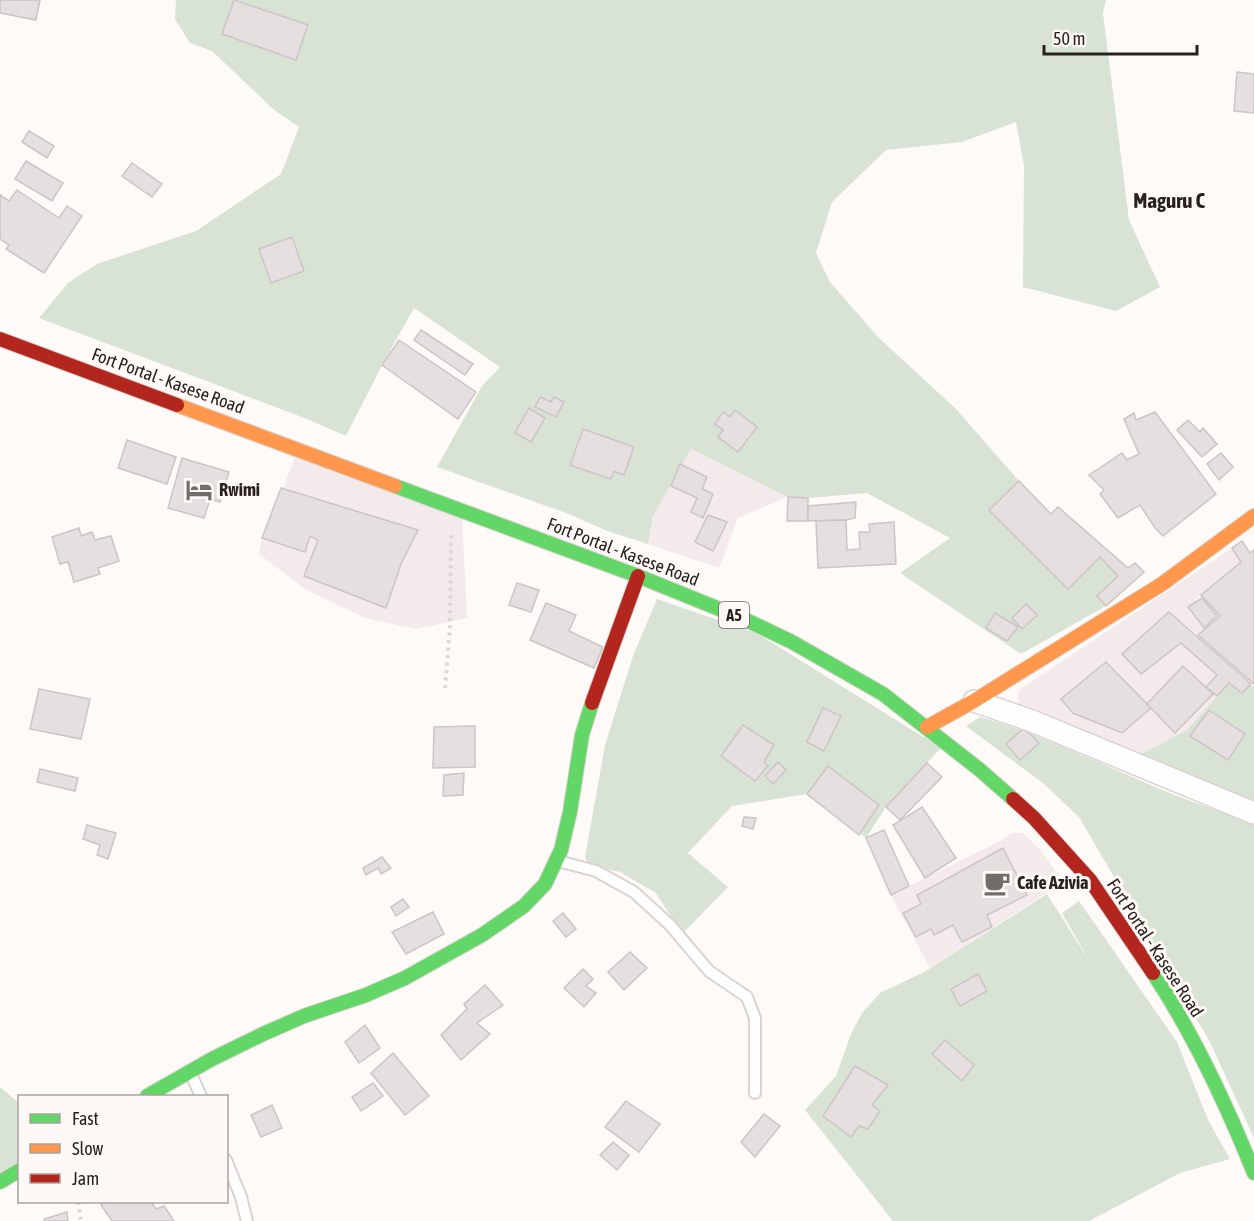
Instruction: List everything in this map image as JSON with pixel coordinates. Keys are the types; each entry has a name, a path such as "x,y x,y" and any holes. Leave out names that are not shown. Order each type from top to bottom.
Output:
{"main road":[{"name":"Fort Portal - Kasese Road","path":"0,339 323,457 451,508 638,576 744,619 792,642 883,694 927,727 1034,818 1090,880 1173,1003 1236,1129 1254,1173"},
{"path":"927,727 974,701 1162,584 1254,516"},
{"path":"149,1095 281,1025 378,990 429,967 499,924 533,899 546,883 558,861 582,734 608,658 624,621 638,576"},
{"path":"0,1182 18,1171"}],"street":[{"path":"974,701 1032,721 1254,813"}],"lane":[{"path":"558,861 596,871 634,892 670,925 709,971 747,997 755,1018 755,1093"},
{"path":"190,1072 201,1095"},
{"path":"228,1165 241,1197 247,1221"}],"path":[{"path":"445,688 450,628 451,508"},
{"path":"78,1203 81,1221"}],"shaded area":[{"path":"691,449 788,497 738,518 719,568 648,544 653,516"},
{"path":"296,456 462,517 467,618 416,629 365,618 305,589 259,554 262,538"},
{"path":"1232,548 1241,562 1188,607 1204,628 1198,635 1169,612 1123,654 1181,643 1217,675 1206,687 1217,696 1187,730 1141,754 1018,705 1019,690"},
{"path":"1012,833 1023,833 1040,850 1064,882 930,968 891,895"}],"green space":[{"path":"176,0 1106,0 1103,13 1129,220 1160,287 1116,311 1023,287 1024,166 1016,122 962,142 886,150 832,202 816,253 830,282 879,338 956,409 1019,481 990,510 1100,557 1118,576 1098,595 1106,606 1021,654 900,573 950,538 867,493 808,498 788,497 691,449 653,516 648,544 607,531 569,514 437,467 482,386 500,367 414,308 346,436 307,419 39,318 68,283 97,264 196,231 281,174 299,127 273,109 212,51 190,43 175,19"},
{"path":"657,599 758,634 941,748 886,807 866,838 807,794 732,806 688,853 728,887 682,934 656,893 620,872 588,865 585,857 605,745 633,656"},
{"path":"1229,683 1254,686 1254,805 1141,754 1187,730"},
{"path":"980,717 1047,740 1167,792 1254,823 1254,1138 1210,1042 1079,817 1044,784 966,726"},
{"path":"1047,894 1090,962 1062,913 1079,901 1177,1042 1208,1120 1230,1159 1180,1173 1089,1221 893,1221 805,1110 836,1076 851,1034 862,1013 880,993 924,972"},
{"path":"0,1087 18,1102 18,1165 0,1175"}],"building":[{"path":"0,0 40,0 36,20 0,13"},
{"path":"234,0 308,25 296,60 222,34"},
{"path":"1237,72 1254,74 1254,113 1234,111"},
{"path":"29,131 54,146 47,158 22,142"},
{"path":"26,161 63,183 52,201 15,179"},
{"path":"132,163 162,184 152,197 122,176"},
{"path":"17,190 59,218 67,206 82,216 44,273 6,249 9,245 0,239 0,195 9,201"},
{"path":"292,237 304,271 271,283 259,249"},
{"path":"421,330 473,364 465,375 414,340"},
{"path":"399,340 476,392 458,419 382,365"},
{"path":"540,397 551,402 554,397 564,402 556,417 535,407"},
{"path":"529,408 545,418 531,442 515,433"},
{"path":"735,410 757,427 738,452 718,437 723,430 715,424 723,412 730,417"},
{"path":"1155,412 1216,494 1163,536 1140,505 1118,518 1100,494 1104,490 1089,475 1122,453 1127,460 1139,454 1124,419 1134,413 1136,420"},
{"path":"1188,420 1200,432 1203,428 1217,444 1202,457 1177,430"},
{"path":"583,429 634,447 624,475 614,471 611,479 570,465"},
{"path":"127,440 176,457 167,484 118,468"},
{"path":"1221,453 1233,467 1219,480 1207,464"},
{"name":"Rwimi","path":"182,458 229,472 220,502 210,499 204,518 168,508"},
{"path":"680,464 707,477 702,489 713,494 703,518 691,512 697,498 671,486"},
{"path":"1019,481 1051,514 1058,507 1128,568 1135,563 1144,572 1106,606 1097,596 1118,576 1100,557 1068,589 989,510"},
{"path":"281,488 418,530 401,564 386,608 304,576 318,540 310,536 305,552 262,538"},
{"path":"788,497 808,498 808,521 787,521"},
{"path":"856,502 855,518 808,521 808,506"},
{"path":"708,515 727,522 713,551 695,542"},
{"path":"846,520 847,550 860,549 859,532 870,532 869,524 894,522 896,564 818,568 816,521"},
{"path":"79,528 81,536 92,532 95,540 111,536 119,561 98,568 100,574 74,582 68,562 60,564 52,537"},
{"path":"1242,541 1250,553 1254,550 1254,684 1198,635 1220,616 1201,595 1241,562 1232,548"},
{"path":"517,583 539,590 531,612 509,605"},
{"path":"1202,598 1217,616 1204,628 1188,607"},
{"path":"546,603 576,615 569,631 603,647 594,668 530,640"},
{"path":"1026,604 1037,615 1022,629 1012,618"},
{"path":"1169,612 1251,684 1242,693 1229,683 1217,696 1206,687 1217,675 1181,643 1141,674 1122,654"},
{"path":"995,613 1018,627 1007,641 986,628"},
{"path":"1106,662 1151,708 1122,733 1073,713 1061,699"},
{"path":"1183,666 1213,694 1175,733 1147,704"},
{"path":"39,689 90,699 81,739 30,729"},
{"path":"823,708 841,716 824,751 807,742"},
{"path":"1209,710 1245,734 1228,760 1190,736"},
{"path":"743,725 774,745 764,762 768,766 755,781 721,756"},
{"path":"475,726 475,767 433,768 434,727"},
{"path":"1024,728 1039,743 1020,760 1006,744"},
{"path":"778,762 786,770 773,784 765,776"},
{"path":"927,763 942,777 900,820 886,807"},
{"path":"828,766 879,805 859,835 807,794"},
{"path":"40,769 78,778 75,791 37,782"},
{"path":"464,773 463,795 443,796 444,775"},
{"path":"922,807 956,858 925,878 893,825"},
{"path":"744,817 756,818 753,829 742,826"},
{"path":"87,825 116,833 108,859 97,855 100,845 83,839"},
{"path":"884,830 909,886 891,895 866,838"},
{"path":"1003,848 1027,895 987,915 992,927 962,942 953,925 934,935 931,929 916,937 903,913 921,904 917,895"},
{"path":"382,857 391,868 381,874 378,868 366,875 363,868"},
{"path":"403,899 409,907 396,916 391,907"},
{"path":"433,912 444,934 406,954 392,932"},
{"path":"563,913 576,929 566,937 553,921"},
{"path":"630,952 647,968 624,990 608,972"},
{"path":"583,969 593,979 586,986 596,993 584,1007 564,988"},
{"path":"978,974 987,991 960,1006 951,989"},
{"path":"485,985 503,1005 477,1023 490,1034 461,1060 441,1035 467,1009 464,1004"},
{"path":"365,1025 380,1048 359,1063 345,1042"},
{"path":"945,1040 974,1065 962,1081 932,1054"},
{"path":"393,1053 429,1096 405,1115 371,1073"},
{"path":"855,1066 888,1085 872,1105 880,1111 868,1129 859,1126 851,1137 823,1116"},
{"path":"373,1083 383,1096 361,1111 352,1097"},
{"path":"626,1101 660,1124 639,1152 605,1127"},
{"path":"272,1105 282,1128 261,1137 251,1115"},
{"path":"764,1114 780,1126 755,1157 741,1142"},
{"path":"613,1142 629,1155 617,1170 600,1155"},
{"path":"104,1203 152,1203 156,1209 164,1206 174,1221 112,1221 101,1205"},
{"path":"67,1212 68,1221 44,1221 44,1219"}],"traffic: fast":[{"path":"395,486 638,576 744,619 792,642 883,694 980,770 1013,799"},
{"path":"149,1095 212,1059 263,1034 405,978 482,935 524,906 545,884 561,850 570,812 582,735 592,703"},
{"path":"1153,973 1182,1020 1208,1070 1254,1173"},
{"path":"0,1182 18,1171"}],"traffic: slow":[{"path":"177,405 395,486"},
{"path":"927,727 974,701 1162,584 1254,516"}],"traffic: jam":[{"path":"0,339 177,405"},
{"path":"592,703 638,576"},
{"path":"1013,799 1034,818 1090,880 1153,973"}],"place":[{"name":"Rwimi","path":"199,490"},
{"name":"Cafe Azivia","path":"997,883"}],"district":[{"name":"Maguru C","path":"1169,201"}]}
